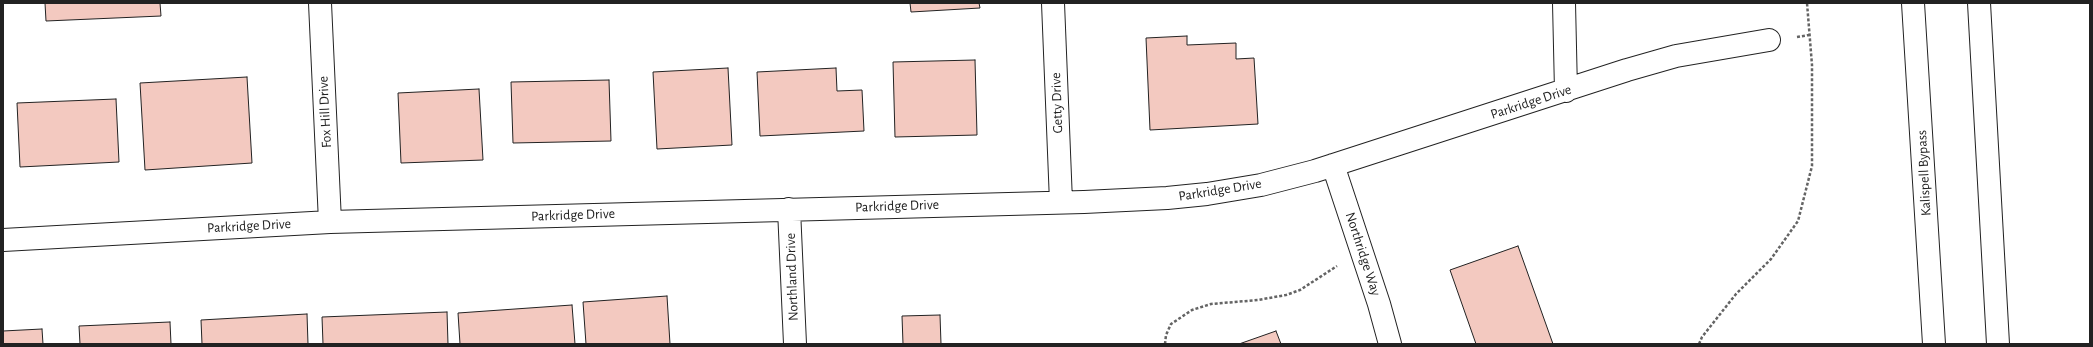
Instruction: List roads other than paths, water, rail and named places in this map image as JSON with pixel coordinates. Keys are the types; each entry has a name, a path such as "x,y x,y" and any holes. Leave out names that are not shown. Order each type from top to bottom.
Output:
{"main road":[{"name":"Fox Hill Drive","path":"320,3 330,222"},
{"name":"Getty Drive","path":"1053,3 1061,202"},
{"path":"1564,3 1566,90"},
{"name":"Kalispell Bypass","path":"1913,3 1934,344"},
{"path":"1979,3 1998,344"},
{"name":"Parkridge Drive","path":"3,240 330,222 1061,202 1167,198 1207,194 1261,185 1333,165 1676,56 1769,40"},
{"name":"Northridge Way","path":"1333,165 1362,251 1390,344"},
{"name":"Northland Drive","path":"789,209 795,344"}]}
